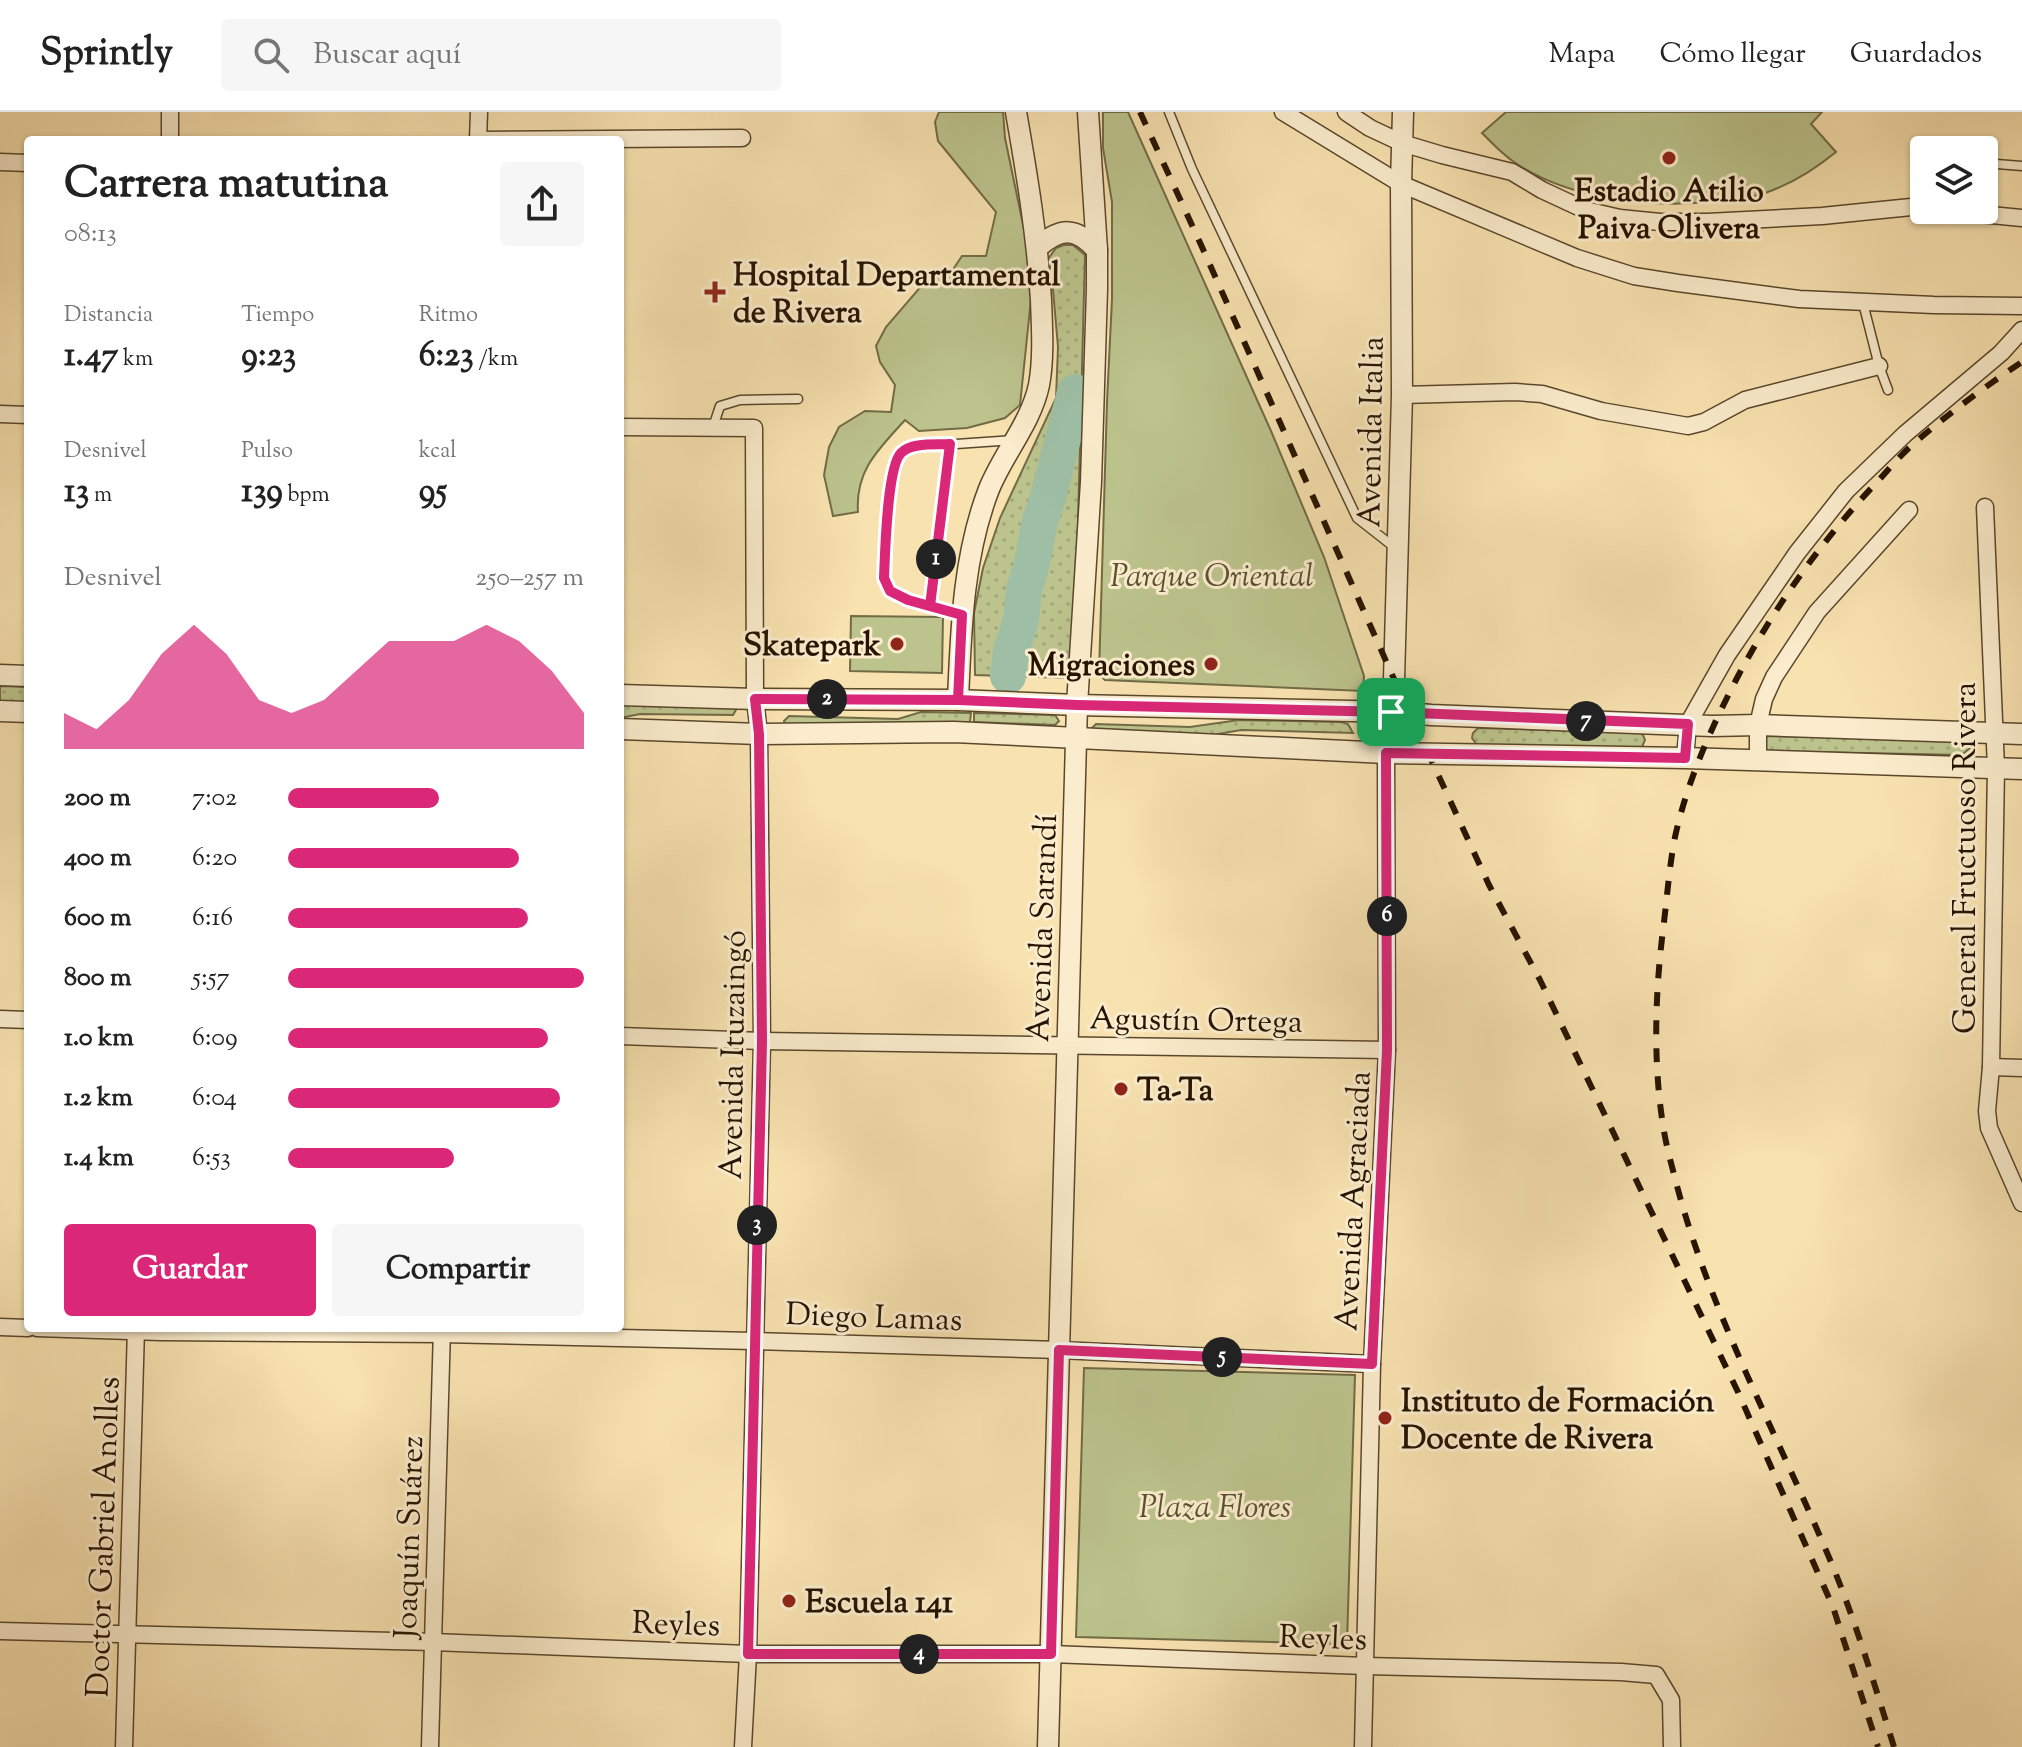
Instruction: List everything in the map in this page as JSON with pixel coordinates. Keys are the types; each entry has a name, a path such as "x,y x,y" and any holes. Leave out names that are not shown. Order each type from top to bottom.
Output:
{"street":[{"path":"170,112 170,136"},
{"path":"478,136 479,112"},
{"path":"958,700 962,615 975,527 990,486 1034,407 1040,381 1042,327 1038,247 1016,112"},
{"name":"Avenida Sarandí","path":"1048,1747 1077,705 1091,482 1097,250 1088,112"},
{"path":"1283,112 1401,184 1564,253 1634,276 1799,299 2022,306"},
{"path":"1346,112 1402,143 1512,172 1585,210 1620,218 1707,222 1910,209"},
{"name":"Avenida Italia","path":"1386,753 1394,679 1402,395 1403,112"},
{"path":"624,139 742,138"},
{"path":"0,162 24,163"},
{"path":"1998,216 2022,218"},
{"path":"1038,247 1051,235 1069,231 1085,237 1097,250"},
{"path":"1685,758 1688,724 1727,655 1797,553 1846,491 1905,434 2001,353 2022,330"},
{"path":"1402,395 1542,394 1573,405 1688,426 1704,422 1745,400 1879,366"},
{"path":"0,414 24,415"},
{"path":"624,427 713,427"},
{"name":"Avenida Ituzaingó","path":"713,427 754,428 755,699 759,734 762,1041 748,1654 743,1747"},
{"name":"General Fructuoso Rivera","path":"1985,507 1996,733 1991,1067 1987,1111 1989,1128 2022,1203"},
{"path":"1758,761 1758,725 1764,699 1774,677 1817,612 1909,510"},
{"path":"0,675 24,676"},
{"path":"624,695 958,700 1391,712 2022,734"},
{"path":"0,711 24,712"},
{"path":"624,729 759,734 954,732 1386,753 1685,758 2022,769"},
{"name":"Avenida Agraciada","path":"1363,1747 1372,1364 1387,1050 1386,753"},
{"path":"0,1019 24,1020"},
{"name":"Agustín Ortega","path":"624,1036 1387,1050"},
{"path":"1991,1067 2022,1068"},
{"path":"0,1327 24,1328"},
{"name":"Doctor Gabriel Anolles","path":"124,1747 136,1332"},
{"name":"Joaquín Suárez","path":"430,1747 442,1332"},
{"name":"Diego Lamas","path":"473,1332 1059,1350 1372,1364"},
{"name":"Reyles","path":"0,1631 748,1654 1051,1654 1621,1672 1656,1675 1671,1700 1672,1747"}],"lane":[{"path":"1169,112 1192,169 1357,518 1397,550"},
{"path":"1998,164 2022,166"},
{"path":"1863,303 1888,390"},
{"path":"713,427 720,406 740,400 798,399"},
{"path":"962,615 908,600 890,591 884,578 892,471 900,454 913,447 1014,440"},
{"path":"930,606 950,444"}],"green space":[{"path":"939,112 1003,112 1005,138 1026,239 1031,299 1020,405 1005,418 967,428 919,431 905,420 878,451 865,472 860,484 858,512 833,516 824,475 829,447 839,427 865,411 891,412 895,385 880,362 876,346 886,327 923,284 952,271 962,256 986,256 996,212 938,141 935,122"},
{"name":"Parque Oriental","path":"1103,112 1128,112 1324,557 1364,676 1363,691 1105,680 1099,674 1112,299 1112,202 1103,148"},
{"name":"Estadio Atilio Paiva Olivera","path":"1506,112 1822,112 1811,124 1836,152 1792,182 1756,196 1684,203 1607,198 1558,184 1535,174 1501,152 1482,133"},
{"path":"1073,245 1085,255 1075,636 1066,678 975,675 974,613 983,568 1000,518 1056,398 1058,347 1048,259 1056,248"},
{"name":"Skatepark","path":"851,616 943,617 942,673 850,671"},
{"path":"0,686 24,687 24,704 0,703"},
{"path":"624,704 733,707 736,710 733,715 640,714 624,717"},
{"path":"921,712 971,713 970,722 929,722 901,728 785,724 784,721 789,716 898,719"},
{"path":"974,713 1055,715 1059,721 1055,725 974,722"},
{"path":"1239,720 1341,722 1348,724 1353,733 1241,730 1201,737 1091,729 1096,724 1190,727"},
{"path":"1478,728 1638,732 1645,740 1642,747 1637,749 1477,745 1472,738"},
{"path":"1763,736 1964,740 1970,748 1962,755 1764,751"},
{"name":"Plaza Flores","path":"1084,1368 1355,1375 1347,1644 1076,1637"}],"waterway":[{"path":"1008,676 1040,521 1075,392"}],"railway":[{"path":"1140,112 1489,885 1540,980 1738,1392 1833,1607 1878,1747"},
{"path":"1894,1747 1845,1597 1725,1324 1677,1186 1664,1133 1658,1077 1656,1028 1660,954 1673,849 1686,796 1718,716 1767,625 1819,550 1901,455 1951,413 2022,362"}],"place":[{"name":"Estadio Atilio Paiva Olivera","path":"1669,158"},
{"name":"Hospital Departamental de Rivera","path":"715,292"},
{"name":"Skatepark","path":"897,644"},
{"name":"Migraciones","path":"1211,664"},
{"name":"Ta-Ta","path":"1121,1089"},
{"name":"Instituto de Formación Docente de Rivera","path":"1385,1418"},
{"name":"Escuela 141","path":"789,1601"}],"route":[{"path":"1391,712 958,700 962,615 930,606 950,444 913,447 900,454 892,471 884,578 890,591 908,600 962,615 958,700 755,699 759,734 762,1041 748,1654 1051,1654 1059,1350 1372,1364 1387,1050 1386,753 1685,758 1688,724 1391,712"}]}
